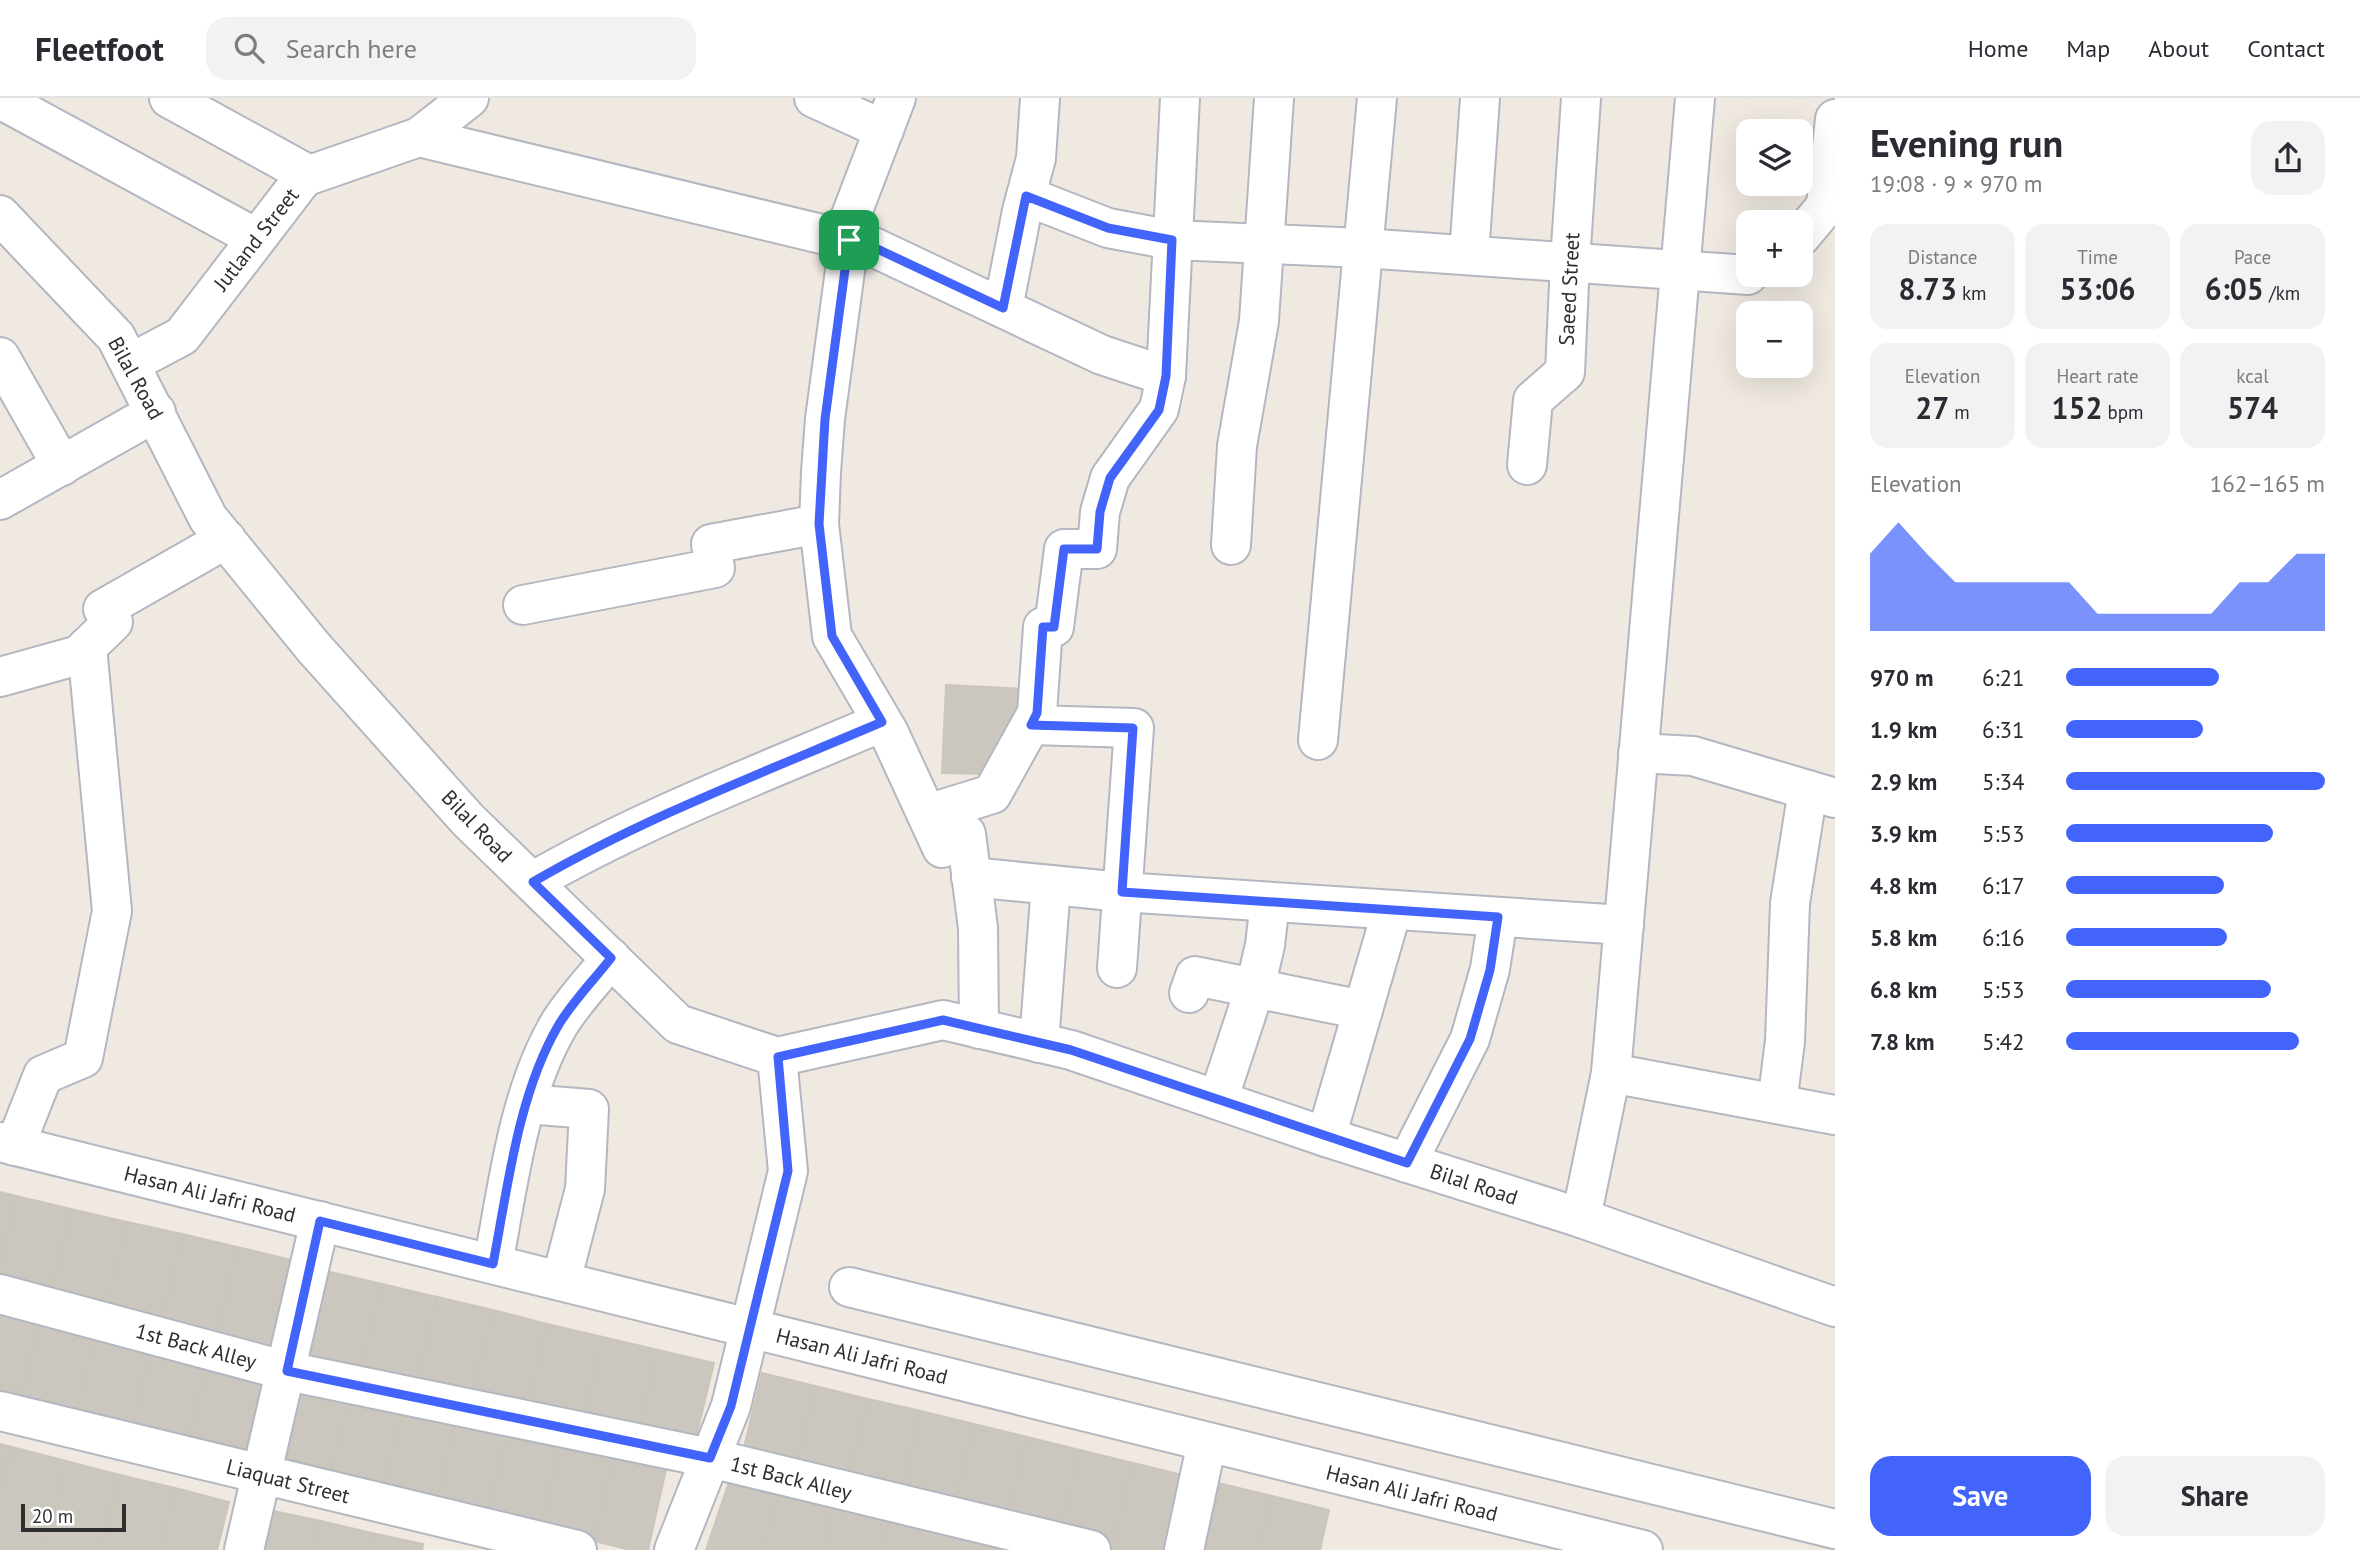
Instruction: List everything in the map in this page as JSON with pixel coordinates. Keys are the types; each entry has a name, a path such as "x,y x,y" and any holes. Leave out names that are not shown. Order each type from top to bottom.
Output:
{"street":[{"path":"169,98 309,175"},
{"name":"Jutland Street","path":"131,363 182,336 304,177 419,137 469,98"},
{"path":"814,98 890,114 845,240 825,419 819,524 832,636 882,722 943,848 966,834 978,928 979,1029"},
{"path":"1003,308 1036,158 1040,98"},
{"path":"927,814 992,794 1037,713 1043,627 1054,627 1064,549 1097,549 1100,512 1110,478 1159,410 1166,376 1180,98"},
{"path":"1231,545 1237,446 1259,321 1274,98"},
{"path":"1318,740 1377,98"},
{"path":"1469,255 1480,98"},
{"name":"Saeed Street","path":"1527,465 1533,400 1565,372 1581,98"},
{"path":"1581,1218 1611,1073 1695,98"},
{"path":"0,99 256,238"},
{"path":"1813,224 1830,206 1835,119"},
{"path":"419,137 871,246 1101,355 1166,376"},
{"path":"1026,196 1108,228 1172,240 1363,248 1736,274"},
{"name":"Bilal Road","path":"0,215 116,337 208,518 314,648 468,820 678,1024 778,1057 943,1020 1071,1050 1326,1137 1581,1218 1835,1307"},
{"path":"0,357 62,466"},
{"path":"0,500 156,412"},
{"path":"523,605 715,568 710,544 819,524"},
{"path":"0,677 79,654 113,622 103,609 226,539"},
{"path":"8,1144 43,1075 83,1058 112,911 87,646"},
{"path":"533,882 575,857 675,811 882,722"},
{"path":"1031,725 1133,728 1117,968"},
{"path":"1638,753 1693,756 1822,794 1790,903 1785,1041 1777,1104"},
{"path":"971,877 1122,892 1623,925"},
{"path":"1039,1043 1051,885"},
{"path":"1218,1100 1255,988 1265,946 1270,902"},
{"path":"1326,1137 1392,910"},
{"path":"1407,1163 1470,1039 1490,970 1498,917"},
{"path":"493,1264 532,1082 558,1025 611,958"},
{"path":"1189,993 1195,976 1363,1010"},
{"path":"674,1550 731,1406 788,1171 778,1057"},
{"path":"1611,1073 1835,1115"},
{"path":"527,1104 589,1109 585,1189 561,1281"},
{"name":"Hasan Ali Jafri Road","path":"8,1144 1207,1442 1594,1544 1643,1550"},
{"path":"244,1550 320,1221"},
{"path":"849,1287 1835,1529"},
{"name":"1st Back Alley","path":"0,1294 287,1371 710,1458 1091,1550"},
{"name":"Liaquat Street","path":"0,1411 577,1550"},
{"path":"1184,1550 1207,1442"}],"building":[{"path":"946,685 1028,689 985,774 942,773"},
{"path":"0,1192 16,1196 0,1267"},
{"path":"16,1196 71,1209 50,1301 0,1289 0,1267"},
{"path":"71,1209 127,1222 106,1313 50,1301"},
{"path":"127,1222 182,1234 161,1326 106,1313"},
{"path":"182,1234 237,1247 216,1339 161,1326"},
{"path":"237,1247 292,1260 271,1352 216,1339"},
{"path":"326,1271 382,1284 360,1374 305,1361"},
{"path":"382,1284 437,1297 416,1387 360,1374"},
{"path":"437,1297 493,1310 471,1400 416,1387"},
{"path":"0,1300 42,1310 19,1405 0,1400"},
{"path":"42,1310 98,1323 75,1418 19,1405"},
{"path":"493,1310 547,1324 527,1413 471,1400"},
{"path":"98,1323 154,1337 131,1432 75,1418"},
{"path":"547,1324 603,1337 582,1427 527,1413"},
{"path":"154,1337 210,1350 187,1445 131,1432"},
{"path":"603,1337 658,1350 637,1440 582,1427"},
{"path":"210,1350 266,1363 243,1459 187,1445"},
{"path":"658,1350 714,1363 692,1453 637,1440"},
{"path":"762,1373 815,1386 794,1472 741,1460"},
{"path":"299,1377 351,1389 330,1478 278,1465"},
{"path":"815,1386 868,1399 847,1485 794,1472"},
{"path":"351,1389 404,1402 383,1490 330,1478"},
{"path":"868,1399 921,1411 900,1498 847,1485"},
{"path":"404,1402 457,1415 436,1503 383,1490"},
{"path":"921,1411 974,1424 953,1511 900,1498"},
{"path":"457,1415 510,1427 488,1515 436,1503"},
{"path":"974,1424 1027,1437 1007,1524 953,1511"},
{"path":"510,1427 562,1440 541,1528 488,1515"},
{"path":"1027,1437 1080,1450 1059,1536 1007,1524"},
{"path":"562,1440 615,1453 594,1541 541,1528"},
{"path":"0,1444 12,1447 0,1494"},
{"path":"12,1447 66,1461 44,1550 0,1550 0,1494"},
{"path":"1080,1450 1133,1463 1112,1549 1059,1536"},
{"path":"615,1453 667,1465 648,1550 631,1550 594,1541"},
{"path":"66,1461 120,1475 101,1550 44,1550"},
{"path":"1133,1463 1186,1476 1169,1550 1112,1549"},
{"path":"120,1475 175,1488 159,1550 101,1550"},
{"path":"730,1479 778,1492 764,1550 706,1550"},
{"path":"1214,1482 1272,1496 1259,1550 1198,1550"},
{"path":"175,1488 229,1502 217,1550 159,1550"},
{"path":"778,1492 834,1506 823,1550 764,1550"},
{"path":"1272,1496 1329,1510 1320,1550 1259,1550"},
{"path":"834,1506 889,1520 882,1550 823,1550"},
{"path":"269,1510 321,1521 314,1550 260,1550"},
{"path":"889,1520 945,1534 941,1550 882,1550"},
{"path":"321,1521 372,1533 368,1550 314,1550"},
{"path":"372,1533 423,1544 422,1550 368,1550"},
{"path":"945,1534 1000,1548 1000,1550 941,1550"}],"route":[{"path":"1026,196 1108,228 1172,240 1166,376 1159,410 1110,478 1100,512 1097,549 1064,549 1054,627 1043,627 1037,713 1031,725 1133,728 1122,892 1498,917 1490,970 1470,1039 1407,1163 1071,1050 943,1020 778,1057 788,1171 731,1406 710,1458 287,1371 320,1221 493,1264 532,1082 558,1025 611,958 533,882 575,857 675,811 882,722 832,636 819,524 825,419 849,240 871,246 1003,308 1026,196"}]}
